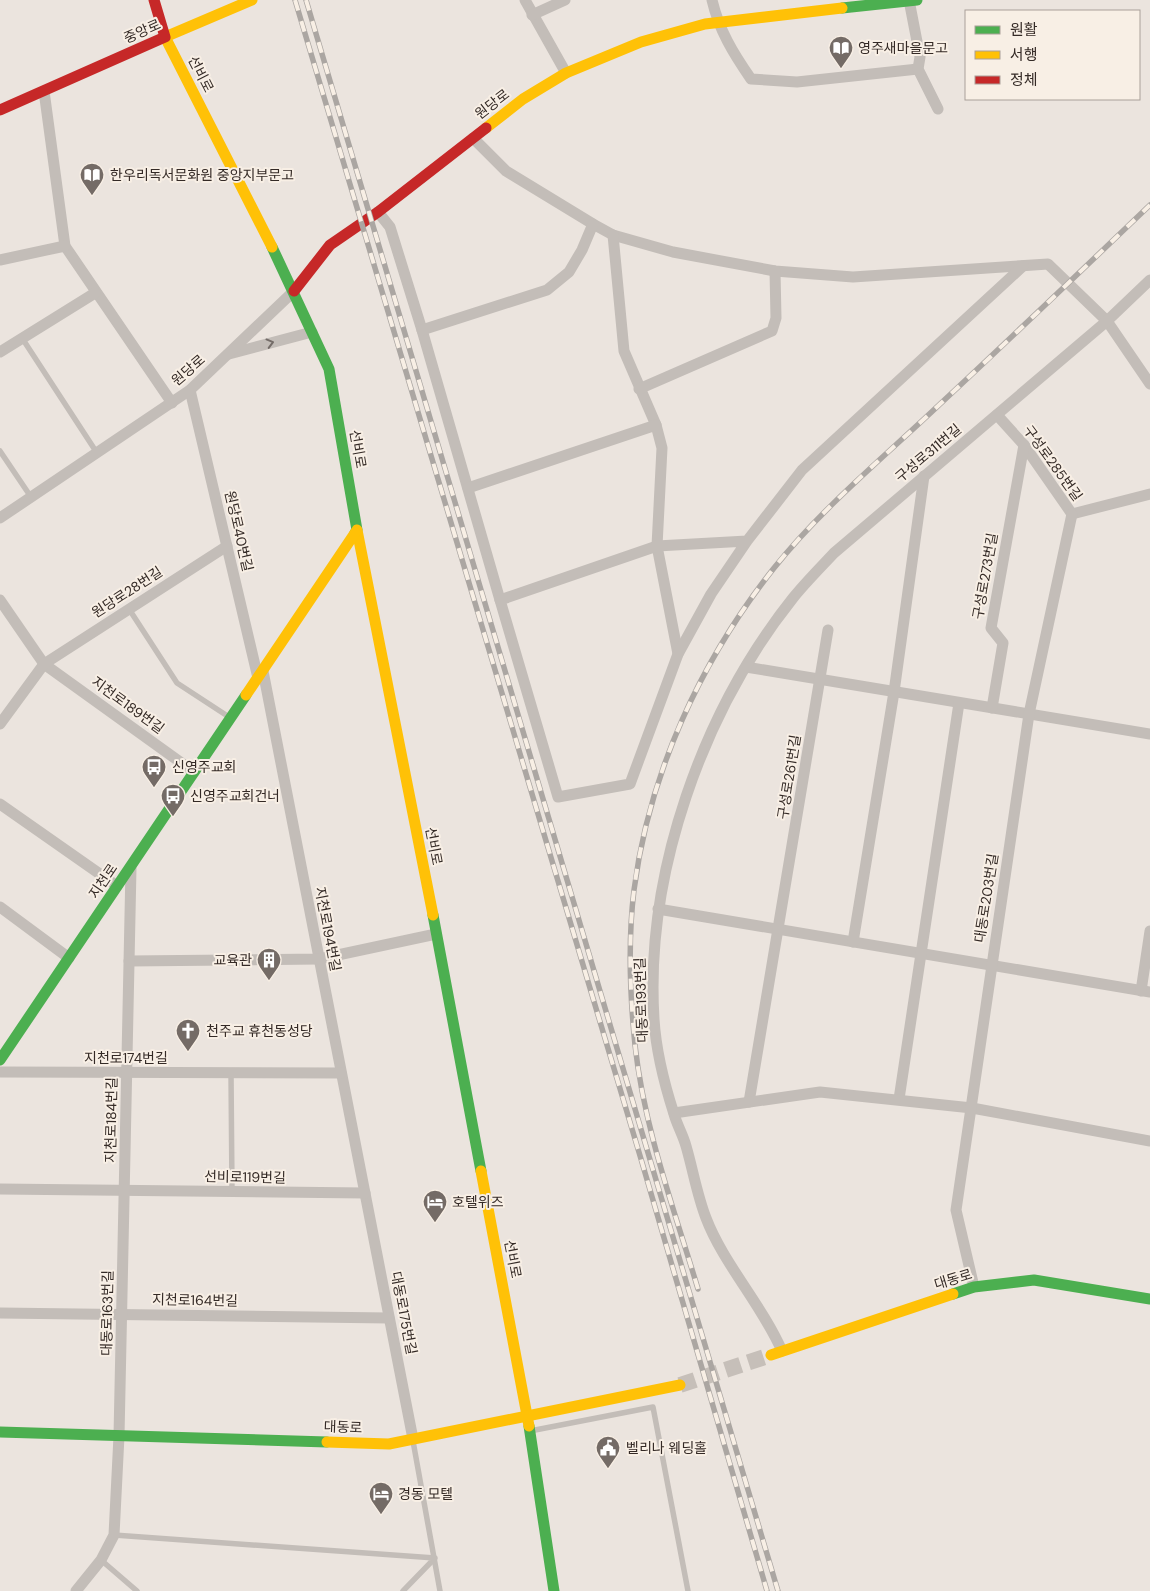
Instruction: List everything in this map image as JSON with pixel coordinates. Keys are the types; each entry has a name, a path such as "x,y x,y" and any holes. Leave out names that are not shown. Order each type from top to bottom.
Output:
{"main road":[{"name":"선비로","path":"154,0 165,37 294,290 329,369 357,530 530,1431 554,1591"},
{"name":"중앙로","path":"0,110 252,0"},
{"name":"원당로","path":"294,290 330,245 378,212 523,99 566,73 642,42 706,24 912,0"},
{"name":"지천로","path":"0,1060 357,530"},
{"name":"대동로","path":"771,1355 974,1287 1034,1280 1150,1299"},
{"name":"대동로","path":"0,1432 389,1444 680,1385"}],"street":[{"path":"525,0 566,73"},
{"path":"532,14 565,0"},
{"path":"712,0 718,23 732,53 751,79 798,82 918,69"},
{"path":"912,0 920,57 918,69 938,109"},
{"path":"0,260 65,246 44,91"},
{"path":"473,138 506,171 593,224 613,235 673,252 775,271 853,277 1048,264 1107,321 1150,384"},
{"path":"378,212 390,227 422,330 558,796 630,784 678,654 712,594 747,541 802,470 1023,266"},
{"path":"422,330 547,290 569,272 582,250 593,224"},
{"path":"613,235 624,351 656,425 662,448 657,546 678,654"},
{"name":"원당로","path":"65,246 94,292 172,403"},
{"path":"639,389 772,331 776,318 775,271"},
{"name":"구성로311번길","path":"746,667 792,599 828,560 1107,321 1150,280"},
{"name":"원당로","path":"0,518 190,390 294,290"},
{"path":"0,352 94,292"},
{"path":"228,355 312,332"},
{"name":"원당로40번길","path":"190,390 260,674"},
{"name":"구성로285번길","path":"997,415 1024,445 1072,514 1150,494"},
{"path":"468,488 656,425"},
{"name":"구성로273번길","path":"992,708 1003,643 991,628 1024,445"},
{"path":"853,942 894,692 924,476"},
{"name":"대동로203번길","path":"974,1287 956,1210 972,1108 990,965 1029,714 1072,514"},
{"path":"500,600 657,546 747,541"},
{"name":"원당로28번길","path":"0,724 44,664 227,546"},
{"path":"0,600 44,664"},
{"name":"구성로261번길","path":"749,1102 828,630"},
{"name":"지천로189번길","path":"44,664 194,772"},
{"path":"746,667 1150,734"},
{"name":"대동로193번길","path":"746,667 705,748 674,837 658,909 655,939 654,1020 658,1052 706,1220 773,1329 782,1351"},
{"name":"지천로194번길","path":"260,674 365,1193"},
{"path":"899,1099 959,703"},
{"path":"0,804 117,886"},
{"name":"지천로184번길","path":"124,1190 131,866"},
{"path":"0,907 69,958"},
{"path":"658,909 1146,992 1150,931"},
{"path":"129,961 319,959 436,934"},
{"name":"지천로174번길","path":"0,1072 341,1073"},
{"path":"674,1113 820,1092 972,1108 1150,1142"},
{"name":"선비로119번길","path":"0,1189 365,1193"},
{"name":"대동로163번길","path":"114,1535 119,1436 124,1190"},
{"name":"대동로175번길","path":"365,1193 413,1439"},
{"name":"지천로164번길","path":"0,1313 389,1318"},
{"path":"76,1591 101,1560 114,1535"}],"lane":[{"path":"22,338 97,453"},
{"path":"0,451 31,497"},
{"path":"129,609 177,683 231,718"},
{"path":"231,1073 232,1192"},
{"path":"530,1431 653,1407 688,1591"},
{"path":"413,1439 440,1591"},
{"path":"114,1535 435,1558"},
{"path":"403,1591 435,1558"},
{"path":"101,1560 136,1591"}],"tunnel":[{"path":"680,1385 771,1355"}],"railway":[{"path":"295,0 641,1159 767,1591"},
{"path":"306,0 778,1591"},
{"path":"698,1289 661,1168 645,1107 635,1045 631,987 632,909 641,846 652,803 682,720 723,641 748,603 774,568 812,525 1150,205"}],"traffic: fast":[{"path":"842,8 917,0"},
{"path":"272,247 329,369 357,530 355,533"},
{"path":"0,1060 246,695"},
{"path":"433,915 481,1171"},
{"path":"953,1294 974,1287 1034,1280 1150,1299"},
{"path":"529,1426 554,1591"},
{"path":"0,1432 327,1442"}],"traffic: slow":[{"path":"252,0 165,37 272,247"},
{"path":"486,128 523,99 566,73 641,42 705,24 842,8"},
{"path":"357,530 433,915"},
{"path":"246,695 355,533"},
{"path":"481,1171 529,1426"},
{"path":"771,1355 953,1294"},
{"path":"327,1442 389,1444 680,1385"}],"traffic: jam":[{"path":"0,110 165,37 154,0"},
{"path":"294,291 330,245 378,212 486,128"}],"place":[{"name":"영주새마을문고","path":"841,69"},
{"name":"한우리독서문화원 중앙지부문고","path":"92,196"},
{"name":"신영주교회","path":"154,788"},
{"name":"신영주교회건너","path":"173,817"},
{"name":"교육관","path":"269,981"},
{"name":"천주교 휴천동성당","path":"188,1052"},
{"name":"호텔위즈","path":"435,1223"},
{"name":"벨리나 웨딩홀","path":"608,1469"},
{"name":"경동 모텔","path":"381,1515"}]}
